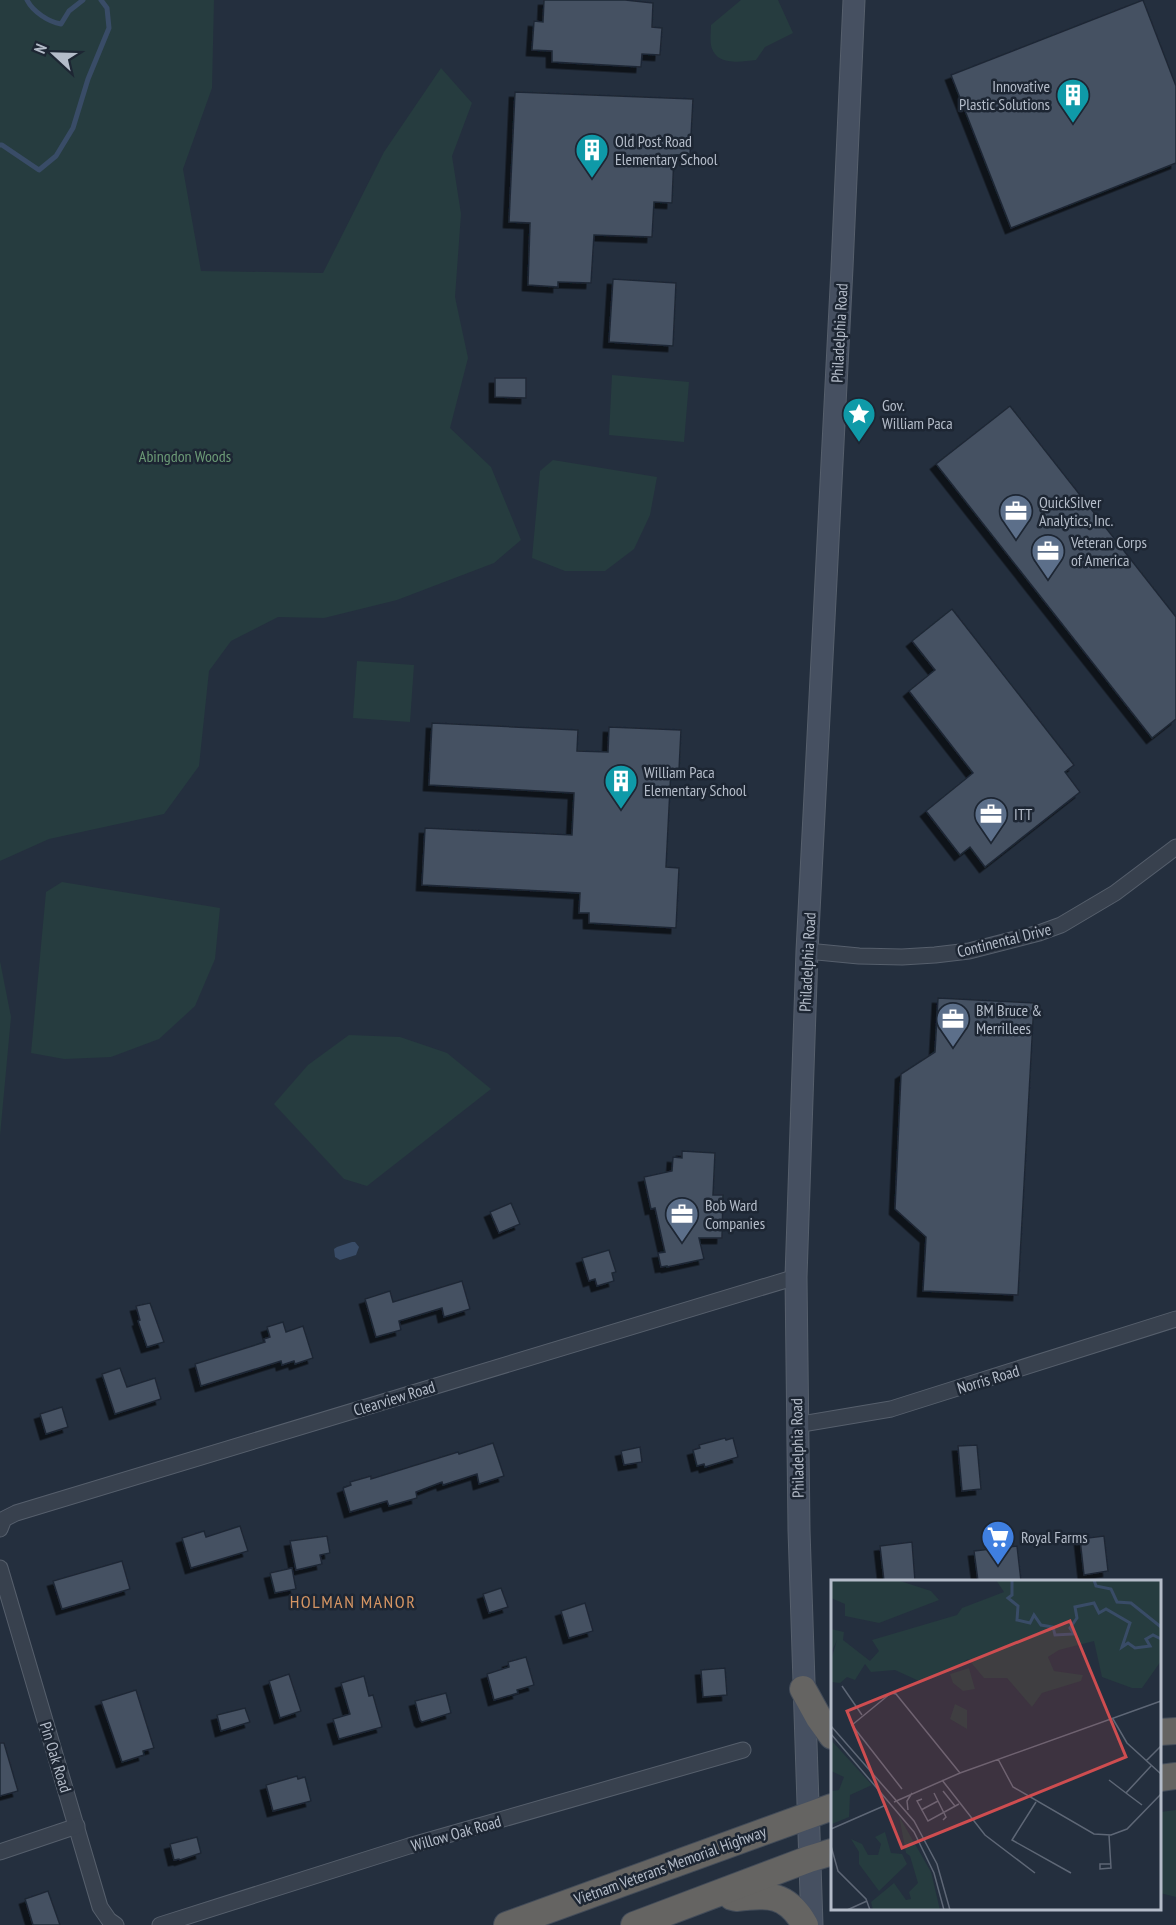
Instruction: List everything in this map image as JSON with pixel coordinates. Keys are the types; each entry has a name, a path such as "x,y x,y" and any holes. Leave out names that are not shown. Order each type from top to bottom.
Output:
{"highway":[{"path":"803,1689 831,1735"},
{"path":"1161,1732 1176,1731"},
{"path":"1161,1778 1176,1776"},
{"name":"Vietnam Veterans Memorial Highway","path":"507,1925 831,1807"},
{"path":"634,1925 821,1855"},
{"path":"720,1893 736,1899 763,1894 775,1897 788,1905 805,1925"}],"main road":[{"name":"Philadelphia Road","path":"812,1925 821,1855 808,1815 796,1425 796,1277 807,951 854,0"}],"street":[{"name":"Continental Drive","path":"807,951 859,956 935,955 969,951 1039,933 1061,925 1115,893 1176,847"},
{"name":"Clearview Road","path":"0,1529 4,1519 16,1513 796,1277"},
{"name":"Norris Road","path":"796,1425 891,1409 1176,1319"},
{"name":"Pin Oak Road","path":"0,1568 100,1907 109,1920 116,1925"},
{"name":"Willow Oak Road","path":"165,1923 419,1843 744,1750"},
{"path":"0,1852 77,1826"}],"green space":[{"name":"Abingdon Woods","path":"0,0 214,0 212,88 183,169 201,271 323,273 384,152 441,68 472,103 452,156 461,214 455,297 468,358 450,428 491,467 521,540 494,563 397,600 324,618 278,617 231,641 209,671 199,766 164,814 49,839 0,861"},
{"path":"741,0 778,0 793,33 765,47 756,60 723,60 713,52 711,25"},
{"path":"612,375 689,382 684,442 609,435"},
{"path":"553,460 657,477 650,515 634,549 605,571 565,571 532,558 540,471"},
{"path":"357,661 414,665 410,722 353,718"},
{"path":"62,882 220,908 215,959 195,1006 159,1039 111,1057 64,1059 31,1053 46,892"},
{"path":"0,961 11,1017 0,1136"},
{"path":"349,1035 400,1037 447,1053 491,1089 367,1186 344,1179 274,1104 308,1065"},
{"path":"1176,1810 1176,1897 1161,1893 1161,1812"}],"water":[{"path":"352,1242 359,1247 356,1255 340,1260 335,1257 334,1249"}],"building":[{"path":"544,0 625,0 653,3 652,27 662,28 660,55 642,54 641,67 552,62 552,51 532,50 534,21 543,22"},
{"name":"Innovative Plastic Solutions","path":"1143,0 1176,86 1176,163 1011,228 951,75"},
{"name":"Old Post Road Elementary School","path":"515,92 693,99 690,155 674,155 672,203 654,202 652,237 594,235 591,283 558,282 558,287 528,285 530,223 509,222"},
{"path":"613,279 676,283 673,346 609,342"},
{"path":"495,378 526,378 526,398 495,397"},
{"path":"1010,406 1176,617 1176,719 1152,738 936,464"},
{"path":"952,609 1074,765 1065,772 1080,792 985,867 970,847 960,855 926,811 973,773 909,691 935,670 912,641"},
{"name":"William Paca Elementary School","path":"432,723 578,730 577,751 608,752 609,727 681,730 679,770 671,769 666,867 679,868 676,928 589,923 589,913 579,913 580,893 422,885 425,828 572,835 574,793 429,785"},
{"path":"938,998 1034,1003 1018,1295 923,1291 926,1237 895,1209 901,1074 935,1052"},
{"path":"682,1151 715,1153 713,1195 723,1195 722,1238 699,1238 704,1259 661,1267 658,1253 665,1252 655,1208 651,1209 644,1177 672,1171 673,1157 682,1158"},
{"path":"511,1203 520,1224 499,1233 490,1212"},
{"path":"609,1250 616,1272 612,1273 614,1281 597,1286 595,1279 589,1281 582,1258"},
{"path":"462,1281 470,1309 444,1317 442,1308 399,1321 401,1330 376,1337 365,1299 390,1291 393,1302"},
{"path":"150,1303 164,1342 147,1347 138,1321 140,1320 136,1306"},
{"path":"283,1322 286,1332 303,1326 313,1358 295,1364 294,1361 282,1365 281,1361 201,1386 195,1364 265,1342 264,1339 270,1337 267,1327"},
{"path":"120,1368 127,1387 155,1378 161,1399 115,1414 102,1374"},
{"path":"62,1407 68,1427 46,1434 40,1414"},
{"path":"725,1438 726,1440 733,1438 738,1457 705,1467 704,1464 697,1466 693,1450 700,1448 699,1445"},
{"path":"493,1443 504,1476 479,1484 477,1474 443,1485 442,1482 416,1492 417,1498 389,1506 387,1501 350,1512 343,1488 351,1485 350,1482 371,1476 371,1479"},
{"path":"977,1445 981,1489 962,1491 958,1446"},
{"path":"640,1447 642,1462 624,1465 621,1451"},
{"path":"240,1526 248,1551 191,1568 182,1538 204,1531 206,1537"},
{"path":"327,1536 330,1553 320,1555 322,1564 296,1570 290,1541"},
{"path":"1104,1536 1108,1571 1084,1575 1080,1539"},
{"path":"912,1542 915,1580 884,1580 880,1546"},
{"name":"Royal Farms","path":"1017,1546 1021,1580 978,1580 974,1551"},
{"path":"122,1561 130,1589 62,1609 53,1581"},
{"path":"292,1568 296,1589 275,1593 270,1573"},
{"path":"501,1588 508,1607 489,1613 483,1594"},
{"path":"585,1603 593,1631 569,1638 561,1611"},
{"path":"526,1657 534,1685 517,1690 518,1693 494,1700 487,1674 509,1667 508,1662"},
{"path":"725,1668 727,1695 703,1697 701,1670"},
{"path":"289,1674 301,1711 280,1718 269,1681"},
{"path":"364,1676 369,1696 373,1695 382,1727 339,1739 333,1719 350,1714 341,1683"},
{"path":"136,1690 154,1748 143,1751 144,1755 122,1762 101,1701"},
{"path":"446,1693 451,1713 422,1722 415,1701"},
{"path":"245,1708 250,1722 221,1731 217,1715"},
{"path":"0,1743 4,1743 18,1791 0,1796"},
{"path":"297,1776 298,1779 305,1777 311,1801 273,1811 266,1785"},
{"path":"197,1837 201,1853 174,1860 170,1844"},
{"path":"48,1891 60,1925 33,1925 25,1899"}],"waterway":[{"path":"27,0 42,16 61,24 69,11 83,0"},
{"path":"0,145 39,170 56,156 73,128 88,79 109,28 107,8 101,0"}],"place":[{"name":"Innovative Plastic Solutions","path":"1073,124"},
{"name":"Old Post Road Elementary School","path":"592,179"},
{"name":"Gov. William Paca","path":"859,443"},
{"name":"QuickSilver Analytics, Inc.","path":"1016,540"},
{"name":"Veteran Corps of America","path":"1048,580"},
{"name":"William Paca Elementary School","path":"621,810"},
{"name":"ITT","path":"991,843"},
{"name":"BM Bruce & Merrillees","path":"953,1048"},
{"name":"Bob Ward Companies","path":"682,1243"},
{"name":"Royal Farms","path":"998,1566"}],"district":[{"name":"HOLMAN MANOR","path":"353,1602"}]}
